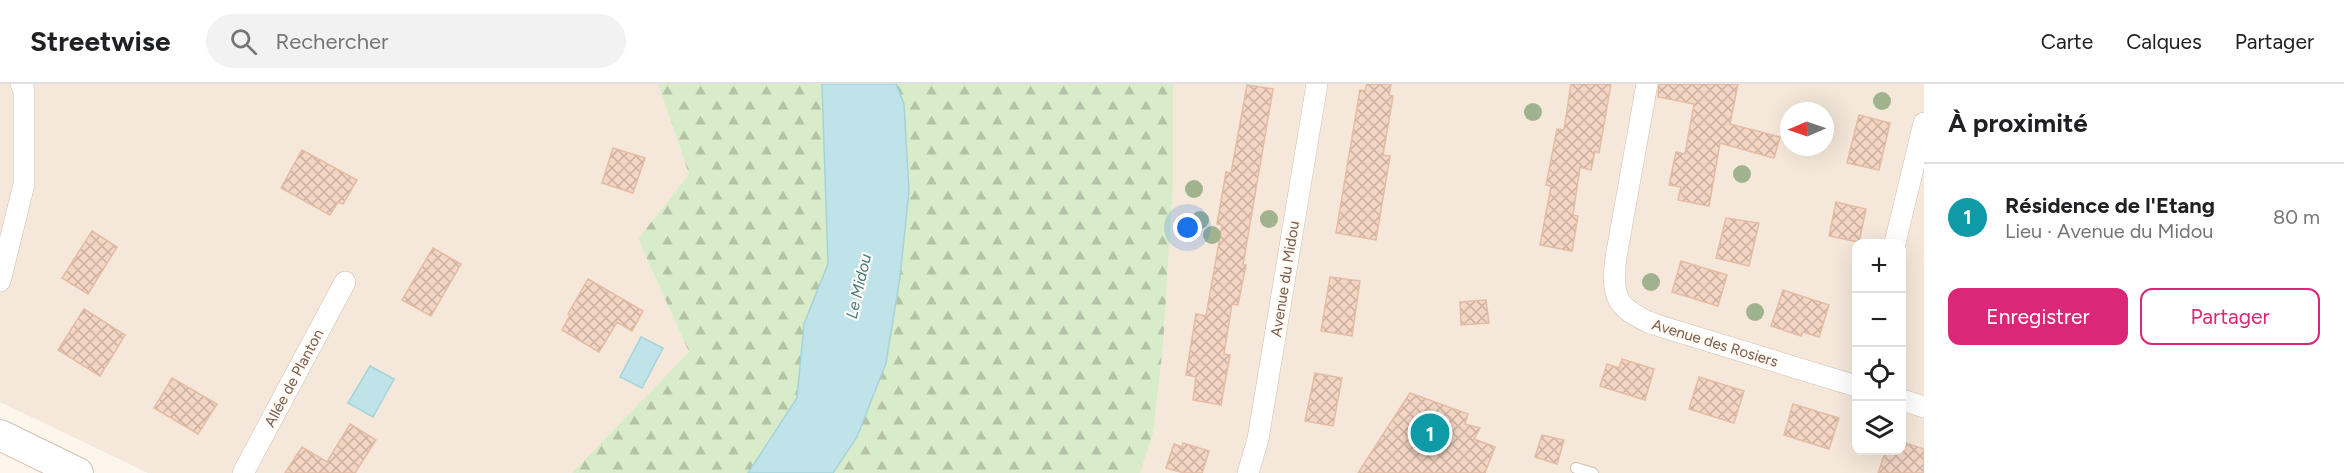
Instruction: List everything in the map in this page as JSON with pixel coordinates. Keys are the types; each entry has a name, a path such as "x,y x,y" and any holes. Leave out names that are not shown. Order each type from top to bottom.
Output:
{"street":[{"path":"0,281 24,184 24,90 21,84"},
{"name":"Avenue du Midou","path":"1248,473 1258,439 1317,84"},
{"name":"Avenue des Rosiers","path":"1647,84 1613,279 1619,302 1632,315 1653,324 1852,384"},
{"path":"1896,239 1924,123"},
{"name":"Allée de Planton","path":"243,473 345,282"},
{"path":"1905,401 1924,407"},
{"path":"0,435 78,473"}],"lane":[{"path":"1576,468 1593,473"}],"shaded area":[{"path":"0,84 658,84 689,174 638,239 689,352 576,473 148,473 0,402"},
{"path":"1173,84 1924,84 1924,473 1140,473 1153,434 1163,346 1173,186"}],"green space":[{"path":"658,84 1173,84 1173,186 1163,346 1153,434 1140,473 572,473 689,352 638,239 689,174"}],"water":[{"name":"Le Midou","path":"822,84 896,84 904,104 909,191 900,277 886,363 857,437 833,473 748,473 797,398 804,324 828,264"},
{"path":"641,337 663,348 642,388 620,377"},
{"path":"370,366 394,379 373,417 348,403"}],"building":[{"path":"1367,84 1391,84 1389,95 1393,96 1383,155 1390,156 1376,240 1336,233 1360,90 1365,91"},
{"path":"1571,84 1611,84 1599,153 1595,151 1591,170 1580,167 1573,215 1578,216 1572,251 1540,245 1551,186 1546,185 1557,129 1564,130"},
{"path":"1659,84 1738,84 1730,124 1780,137 1774,158 1720,143 1709,206 1678,200 1681,187 1669,185 1676,152 1685,154 1694,104 1658,97"},
{"path":"1247,85 1273,89 1243,265 1246,265 1238,305 1232,304 1224,354 1230,355 1221,405 1193,400 1196,377 1186,375 1196,314 1206,316 1222,225 1217,224 1226,172 1231,173"},
{"path":"1859,115 1890,123 1879,170 1847,163"},
{"path":"613,148 645,158 633,193 602,183"},
{"path":"302,150 357,180 343,204 338,202 330,215 281,188"},
{"path":"1836,202 1866,209 1860,239 1852,241 1829,236"},
{"path":"1726,218 1759,223 1749,266 1716,258"},
{"path":"92,231 117,247 88,294 62,278"},
{"path":"433,248 461,264 431,316 402,300"},
{"path":"1681,261 1727,275 1718,306 1672,292"},
{"path":"1330,277 1360,281 1352,336 1321,331"},
{"path":"588,279 643,311 632,331 617,322 599,352 562,330 570,315 568,314"},
{"path":"1783,290 1829,305 1819,337 1803,332 1801,336 1771,326"},
{"path":"1486,300 1489,323 1461,325 1460,302"},
{"path":"84,309 125,335 100,376 58,350"},
{"path":"1622,359 1654,369 1645,400 1600,386 1607,364 1619,368"},
{"path":"1315,373 1342,378 1333,426 1305,421"},
{"path":"1699,377 1744,391 1734,423 1689,409"},
{"path":"172,378 217,404 198,434 154,408"},
{"path":"1410,393 1468,414 1465,424 1480,428 1474,439 1495,447 1485,473 1358,473"},
{"path":"1793,404 1839,418 1829,449 1784,435"},
{"path":"350,424 376,440 355,473 285,473 302,447 327,462"},
{"path":"1542,435 1564,440 1557,464 1535,457"},
{"path":"1183,443 1209,451 1202,473 1184,473 1166,468 1174,444 1182,447"},
{"path":"1906,443 1924,449 1924,473 1878,473 1884,455 1906,455"}],"place":[{"name":"Résidence de l'Etang","path":"1430,433"}]}
